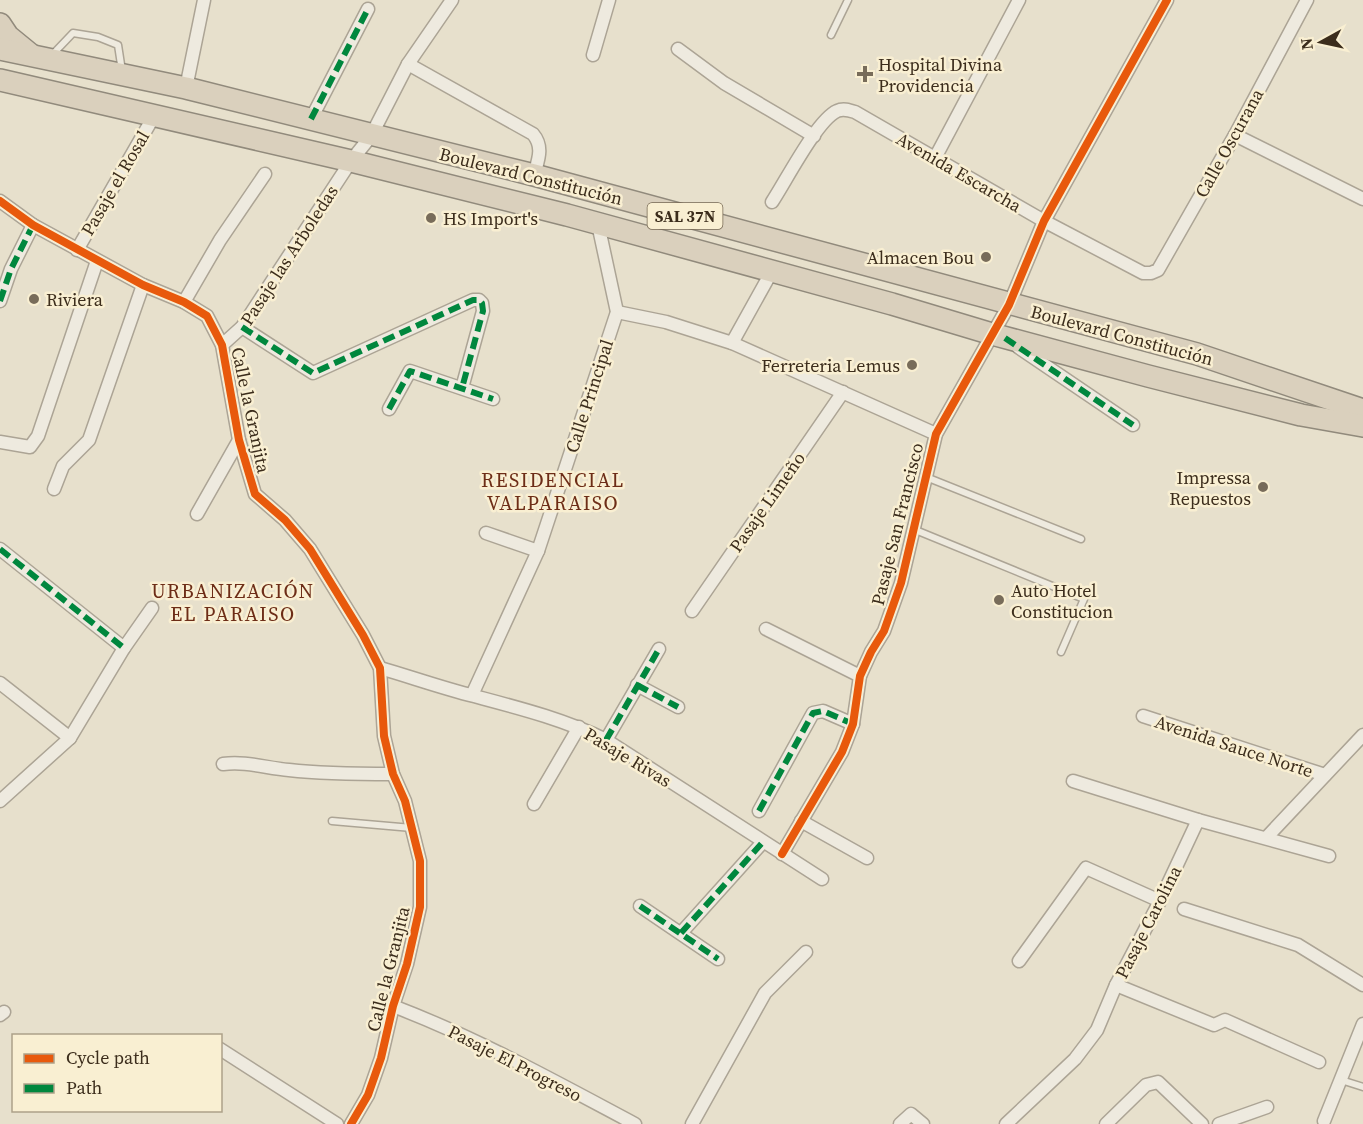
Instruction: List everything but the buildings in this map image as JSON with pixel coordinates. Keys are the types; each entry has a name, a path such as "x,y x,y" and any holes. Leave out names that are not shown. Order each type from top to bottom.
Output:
{"highway":[{"path":"0,24 8,36 39,57"},
{"name":"Boulevard Constitución","path":"0,49 186,88 534,175 1197,354 1363,410"},
{"name":"Boulevard Constitución","path":"6,85 351,161 598,224 892,304 999,336 1301,415 1363,436"},
{"name":"Boulevard Constitución","path":"1300,390 1345,394 1363,399"},
{"name":"Boulevard Constitución","path":"1301,415 1363,426"}],"street":[{"path":"186,88 204,0"},
{"name":"Pasaje las Arboledas","path":"222,345 243,327 351,161 371,136 408,64 452,0"},
{"path":"593,55 609,0"},
{"path":"935,158 1019,0"},
{"name":"Pasaje San Francisco","path":"782,854 842,752 853,724 860,676 887,622 901,583 936,434 999,336 1009,304 1044,221 1167,0"},
{"name":"Calle Oscurana","path":"1143,273 1158,270 1235,135 1306,0"},
{"path":"312,119 368,9"},
{"path":"678,49 724,83 814,136 772,202"},
{"path":"408,64 533,134 540,148 534,175"},
{"name":"Avenida Escarcha","path":"814,136 824,121 837,111 846,109 855,112 1044,221 1143,273"},
{"name":"Pasaje el Rosal","path":"77,250 154,116"},
{"path":"1235,135 1363,199"},
{"path":"184,302 220,240 265,174"},
{"name":"Calle la Granjita","path":"0,201 33,225 77,250 142,285 184,302 207,316 222,345 239,440 255,494 285,520 310,549 363,635 380,668 384,736 393,774 405,801 420,861 420,907 408,964 393,1006 381,1058 368,1095 351,1124"},
{"path":"598,224 617,312 666,322 732,343 936,434"},
{"path":"0,301 11,269 33,225"},
{"path":"0,442 30,447 38,436 97,261"},
{"path":"732,343 772,271"},
{"path":"54,489 63,466 89,440 142,285"},
{"path":"243,327 313,373 473,300 478,300 482,303 483,311 462,388"},
{"name":"Calle Principal","path":"472,695 538,551 617,312"},
{"path":"999,336 1133,426"},
{"path":"389,409 410,371 493,399"},
{"name":"Pasaje Limeño","path":"692,611 843,392"},
{"path":"197,514 239,440"},
{"path":"486,533 538,551"},
{"path":"0,549 124,648"},
{"path":"0,801 70,738 124,648 152,608"},
{"path":"766,629 860,676"},
{"path":"606,740 659,649"},
{"name":"Pasaje Rivas","path":"380,668 528,709 579,727 606,740 822,879"},
{"path":"0,683 70,738"},
{"path":"638,685 678,707"},
{"path":"759,811 813,713 823,711 853,724"},
{"name":"Avenida Sauce Norte","path":"1143,716 1325,775"},
{"path":"534,804 579,727"},
{"path":"1267,837 1363,735"},
{"path":"224,764 241,762 289,771 330,774 393,774"},
{"path":"1073,781 1198,820 1267,837 1329,856"},
{"name":"Pasaje Carolina","path":"1006,1124 1075,1059 1097,1030 1116,985 1160,901 1198,820"},
{"path":"801,821 867,858"},
{"path":"681,933 762,842"},
{"path":"1019,961 1086,868 1160,901"},
{"path":"640,906 718,958"},
{"path":"1184,909 1298,945 1363,985"},
{"path":"692,1124 765,993 807,952"},
{"path":"1116,985 1214,1025 1225,1020 1319,1062"},
{"name":"Pasaje El Progreso","path":"393,1006 497,1052 635,1124"},
{"path":"1324,1121 1363,1024"},
{"path":"222,1050 337,1124"},
{"path":"1106,1124 1146,1085 1158,1082 1202,1124"},
{"path":"1219,1124 1267,1107"},
{"path":"900,1124 911,1114 923,1124"}],"lane":[{"path":"831,35 848,0"},
{"path":"39,57 73,33 98,37 118,45 123,75"},
{"path":"925,477 1081,539"},
{"path":"912,529 1084,599 1061,652"},
{"path":"332,821 412,828"},
{"path":"1341,1080 1363,1087"}],"marked path":[{"path":"311,119 368,9"},
{"path":"0,301 11,269 33,225"},
{"path":"242,327 313,373 473,300 479,300 483,311 462,388"},
{"path":"1005,338 1133,425"},
{"path":"389,409 410,371 493,399"},
{"path":"0,549 124,648"},
{"path":"606,740 659,649"},
{"path":"637,685 678,707"},
{"path":"759,811 813,713 823,711 853,724"},
{"path":"681,933 763,842"},
{"path":"640,906 718,959"}],"cycle path":[{"path":"782,854 842,752 853,724 860,676 884,631 901,583 936,434 1009,305 1044,221 1167,0"},
{"path":"0,201 33,225 143,285 184,302 207,316 222,345 239,440 255,494 285,520 310,549 363,635 380,668 384,736 393,774 405,801 420,861 420,907 381,1058 368,1095 351,1124"}],"place":[{"name":"Hospital Divina Providencia","path":"865,74"},
{"name":"HS Import's","path":"431,218"},
{"name":"Almacen Bou","path":"986,257"},
{"name":"Riviera","path":"34,299"},
{"name":"Ferreteria Lemus","path":"912,365"},
{"name":"Impressa Repuestos","path":"1263,487"},
{"name":"Auto Hotel Constitucion","path":"999,600"}],"district":[{"name":"RESIDENCIAL VALPARAISO","path":"553,492"},
{"name":"URBANIZACIÓN EL PARAISO","path":"233,602"}]}
